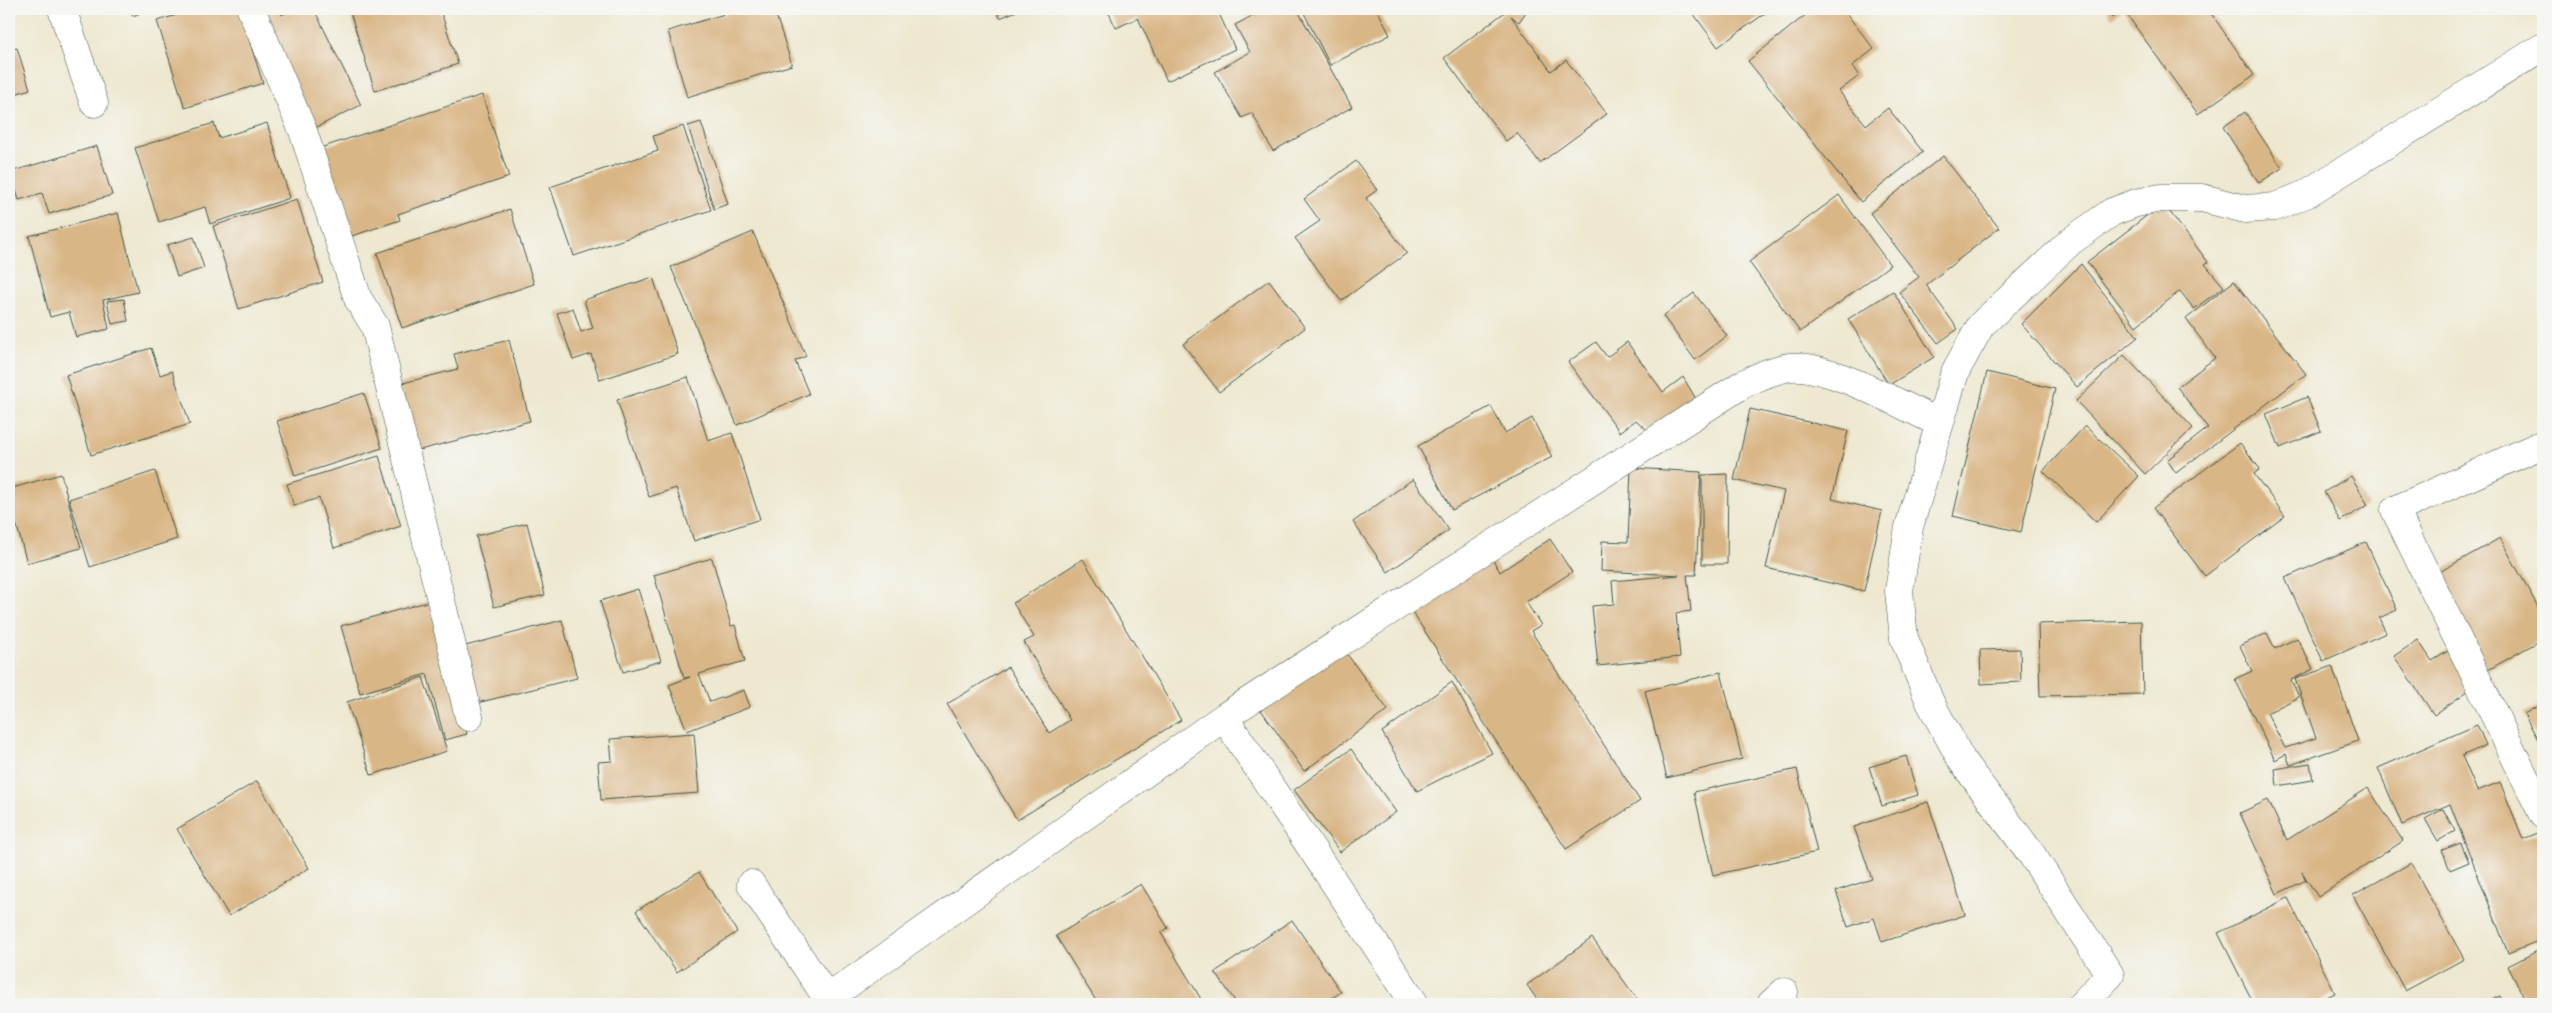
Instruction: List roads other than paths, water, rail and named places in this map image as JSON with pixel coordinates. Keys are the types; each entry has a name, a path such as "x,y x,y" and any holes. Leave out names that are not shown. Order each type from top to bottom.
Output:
{"street":[{"path":"62,9 94,103"},
{"path":"251,9 304,131 358,299 376,326 469,717"},
{"path":"2082,1004 2110,975 2032,855 1962,761 1930,702 1904,638 1899,591 1909,528 1955,372 1981,325 2071,241 2112,212 2136,202 2161,198 2202,198 2245,208 2275,207 2306,194 2543,46"},
{"path":"751,884 829,1002 1224,718 1743,384 1791,367 1816,370 1842,378 1940,424"},
{"path":"2543,444 2396,510 2543,815"},
{"path":"1224,718 1415,1004"}]}
